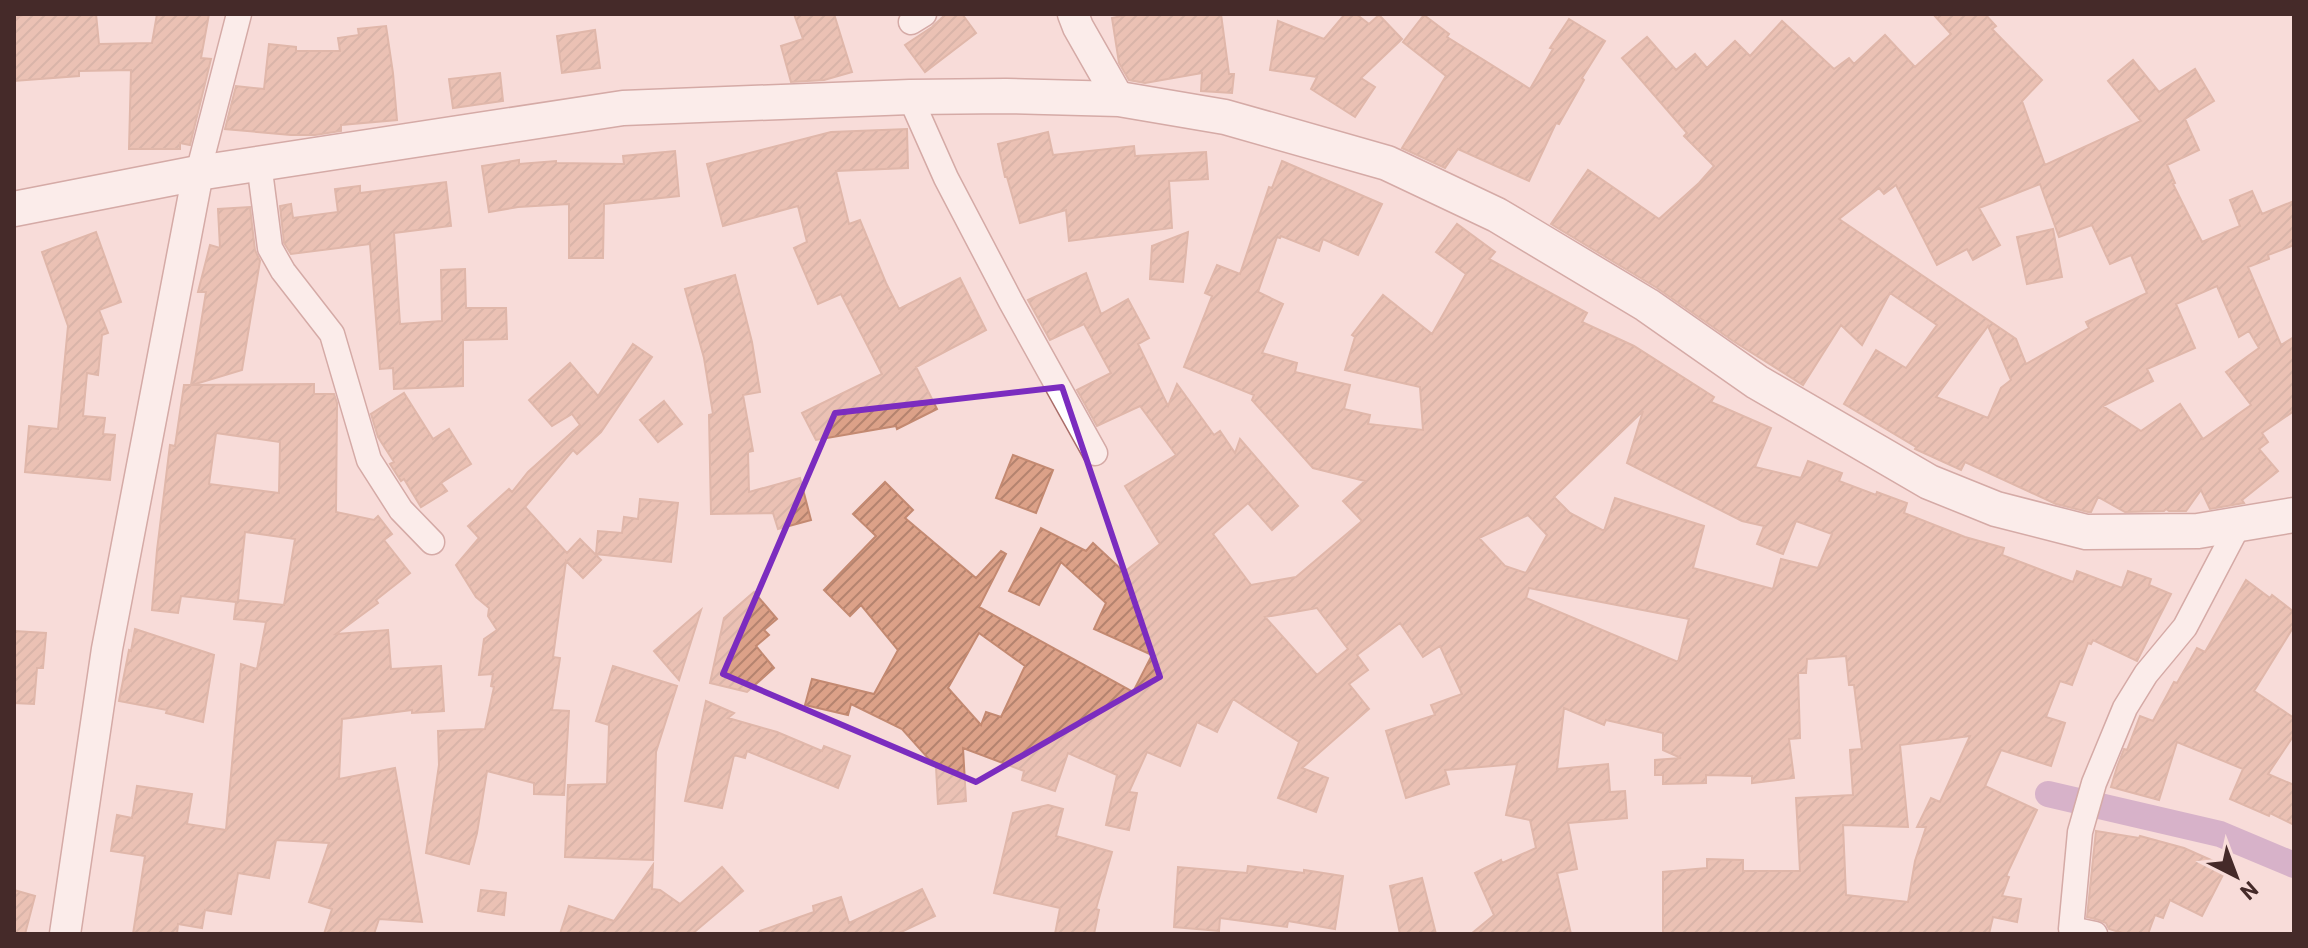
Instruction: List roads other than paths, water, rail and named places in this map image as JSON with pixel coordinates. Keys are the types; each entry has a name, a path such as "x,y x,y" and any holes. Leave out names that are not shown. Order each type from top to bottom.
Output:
{"main road":[{"path":"14,209 198,173 623,108 910,97 1119,99 1225,117 1387,163 1497,215 1647,305 1757,382 1929,482 1996,509 2086,532 2198,531 2294,515"}],"street":[{"path":"65,934 107,649 198,173 239,14"},
{"path":"1073,14 1119,99"},
{"path":"910,97 946,178 1095,453"},
{"path":"259,163 270,248 283,271 332,334 369,460 401,510 432,542"},
{"path":"2075,932 2080,832 2094,783 2125,708 2146,674 2185,627 2238,526"}],"waterway":[{"path":"2048,794 2220,834 2294,865"}]}
